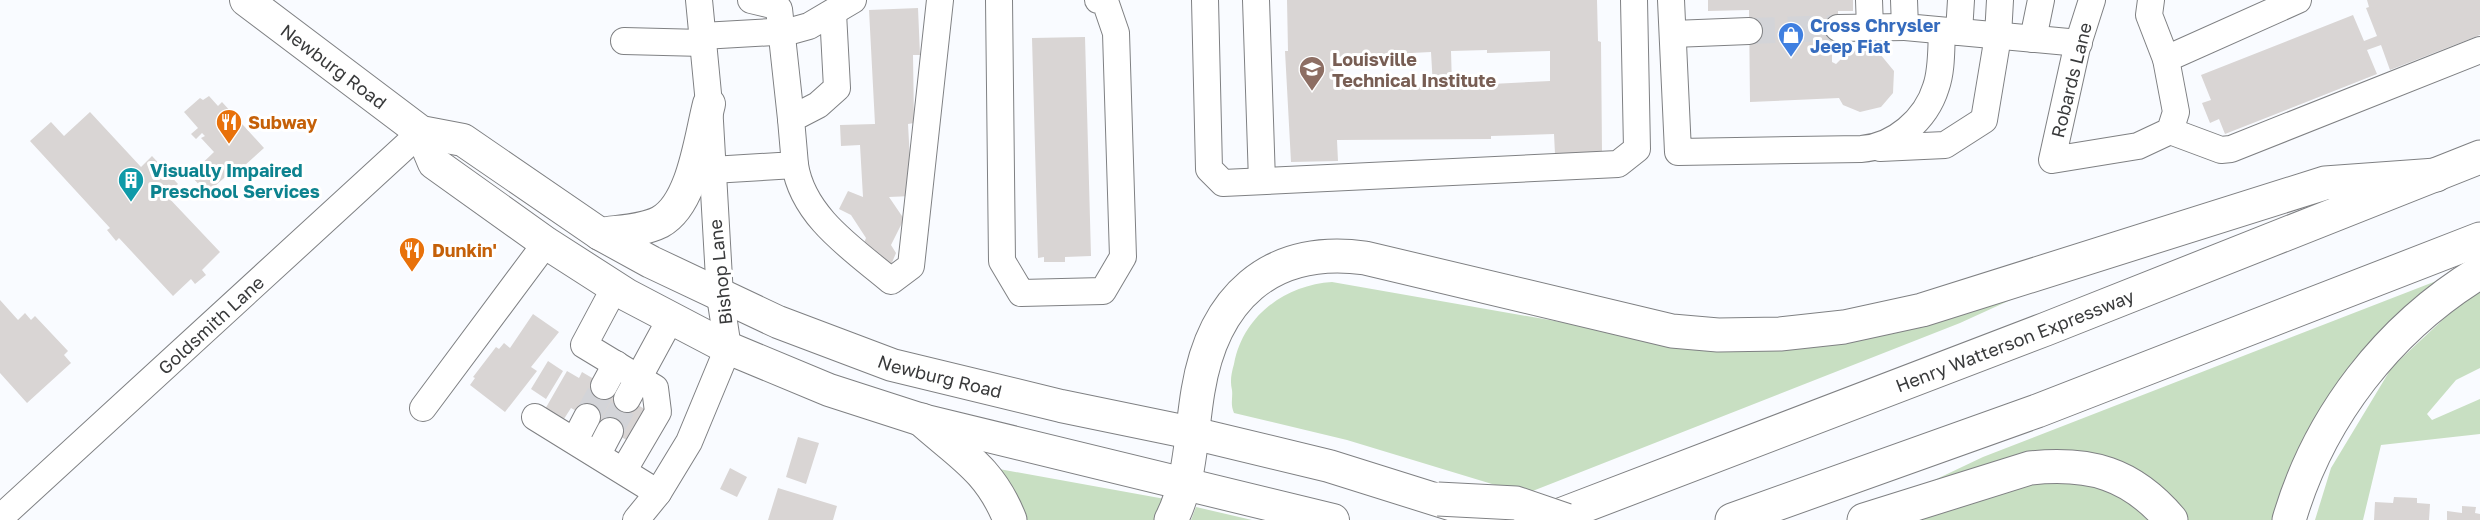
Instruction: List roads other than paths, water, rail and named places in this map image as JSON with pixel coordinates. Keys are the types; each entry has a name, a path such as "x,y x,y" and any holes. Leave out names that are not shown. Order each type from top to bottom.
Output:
{"highway":[{"name":"Henry Watterson Expressway","path":"1547,520 2480,158"},
{"path":"1171,520 1183,482 1204,361 1216,328 1240,293 1258,278 1276,268 1312,256 1365,258 1672,331 1718,335 1780,334 1844,327 1922,310 2325,183 2436,175"},
{"path":"1732,520 2037,411 2480,239"},
{"path":"2289,520 2305,473 2322,438 2364,374 2386,348 2422,314 2480,272"},
{"path":"922,420 949,444 971,459 1004,504 1010,520"},
{"path":"1864,520 2030,468 2056,466 2088,467 2117,477 2142,490 2171,520"},
{"path":"1438,499 1516,503 1566,520"}],"main road":[{"name":"Newburg Road","path":"246,0 421,132 463,140 600,234 720,296 892,365 1061,406 1192,433 1329,466 1501,520"},
{"path":"600,234 647,227 672,213 686,192 709,104"},
{"path":"421,132 434,164 546,243 615,287 728,348 830,390 922,420 1333,520"}],"street":[{"name":"Bishop Lane","path":"636,520 658,493 689,442 728,348 720,296 709,104 699,0"},
{"path":"752,0 776,6 782,32 797,179 824,224 891,281 910,266 940,0"},
{"path":"999,0 1002,261 1021,293 1103,291 1122,257 1116,33 1105,1 1098,0"},
{"path":"1205,0 1209,169 1223,183 1618,165 1637,149 1634,0"},
{"path":"1257,0 1263,181"},
{"path":"1671,0 1678,152 1945,145 1984,120 1998,36 2000,0"},
{"path":"1869,0 1870,28"},
{"path":"1904,0 1905,27"},
{"path":"1877,148 1892,141 1906,130 1932,96 1961,0"},
{"path":"2033,39 2041,0"},
{"name":"Robards Lane","path":"2092,0 2079,43 2052,160 2138,146 2170,131"},
{"path":"2151,0 2149,15 2166,59 2176,112 2170,131 2221,150 2231,149 2480,51"},
{"path":"2166,59 2298,0"},
{"path":"624,41 702,40 782,32 809,26 843,6"},
{"path":"791,119 818,105 837,88 843,6"},
{"path":"1838,28 1905,27 2079,43"},
{"path":"1673,34 1749,32"},
{"name":"Goldsmith Lane","path":"0,518 421,132"},
{"path":"712,170 795,165"},
{"path":"423,408 546,243"},
{"path":"615,287 584,345 610,375 632,388 655,388 657,412 624,470"},
{"path":"632,388 672,318"},
{"path":"535,417 658,493"},
{"path":"575,440 587,417"},
{"path":"598,454 610,431"}],"tunnel":[{"path":"1749,31 1838,28"},
{"path":"587,417 604,386"},
{"path":"610,431 627,399"}],"place":[{"name":"Cross Chrysler Jeep Fiat","path":"1791,58"},
{"name":"Louisville Technical Institute","path":"1312,92"},
{"name":"Subway","path":"229,145"},
{"name":"Visually Impaired Preschool Services","path":"131,203"},
{"name":"Dunkin'","path":"412,273"}]}
